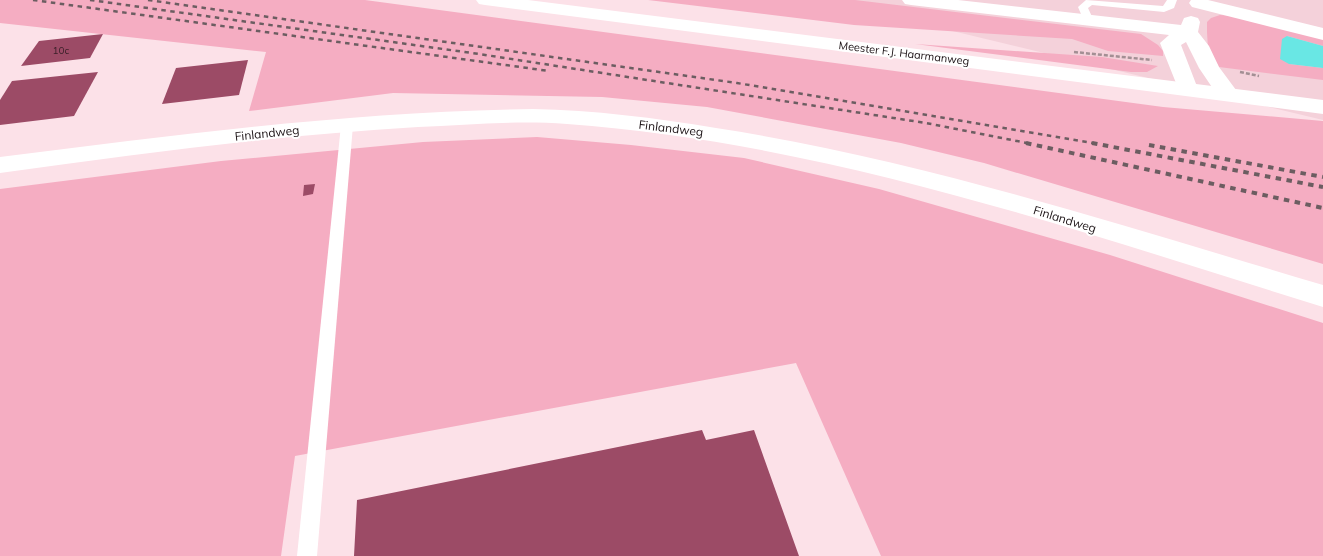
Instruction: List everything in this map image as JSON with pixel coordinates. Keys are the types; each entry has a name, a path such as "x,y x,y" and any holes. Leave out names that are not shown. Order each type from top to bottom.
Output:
{"street":[{"name":"Meester F.J. Haarmanweg","path":"485,0 1323,107"},
{"path":"910,0 1188,32 1199,46 1209,68 1228,94"},
{"path":"1187,90 1170,43 1188,32 1198,1 1323,34"},
{"name":"Finlandweg","path":"0,165 145,146 347,125 455,119 563,117 668,126 805,149 945,183 1323,296"}],"lane":[{"path":"1089,21 1083,7 1090,2 1164,9 1170,6 1172,0"},
{"path":"308,556 347,125"}],"shaded area":[{"path":"0,0 365,0 1163,107 1323,121 1323,264 984,163 901,143 707,107 602,97 393,93 249,111 266,52 0,23"},
{"path":"648,0 855,0 1141,34 1158,45 1163,51 1163,56 1108,51 1072,39 854,25"},
{"path":"763,0 1323,0 1323,120 886,15"},
{"path":"1220,15 1236,16 1323,38 1323,46 1287,36 1289,64 1323,68 1323,80 1219,67 1208,49 1207,22 1211,18"},
{"path":"915,44 1102,57 1158,66 1147,72 1131,72"},
{"path":"537,137 631,145 744,158 879,189 1110,255 1323,323 1323,556 881,556 796,363 295,456 281,556 0,556 0,189 221,161 423,142"}],"water":[{"path":"1287,36 1323,46 1323,68 1289,64 1280,59 1282,39"}],"building":[{"path":"103,34 90,58 21,66 39,41"},
{"path":"248,60 239,95 162,104 176,68"},
{"path":"98,72 74,116 0,125 0,100 12,81"},
{"path":"315,184 313,194 303,196 304,185"},
{"path":"702,430 706,440 754,430 799,556 354,556 357,500"}],"railway":[{"path":"33,0 549,71"},
{"path":"90,0 479,54 926,123 1032,144"},
{"path":"148,0 737,83 1099,144"},
{"path":"1026,143 1323,208"},
{"path":"1092,143 1323,187"},
{"path":"1149,145 1323,177"}]}
